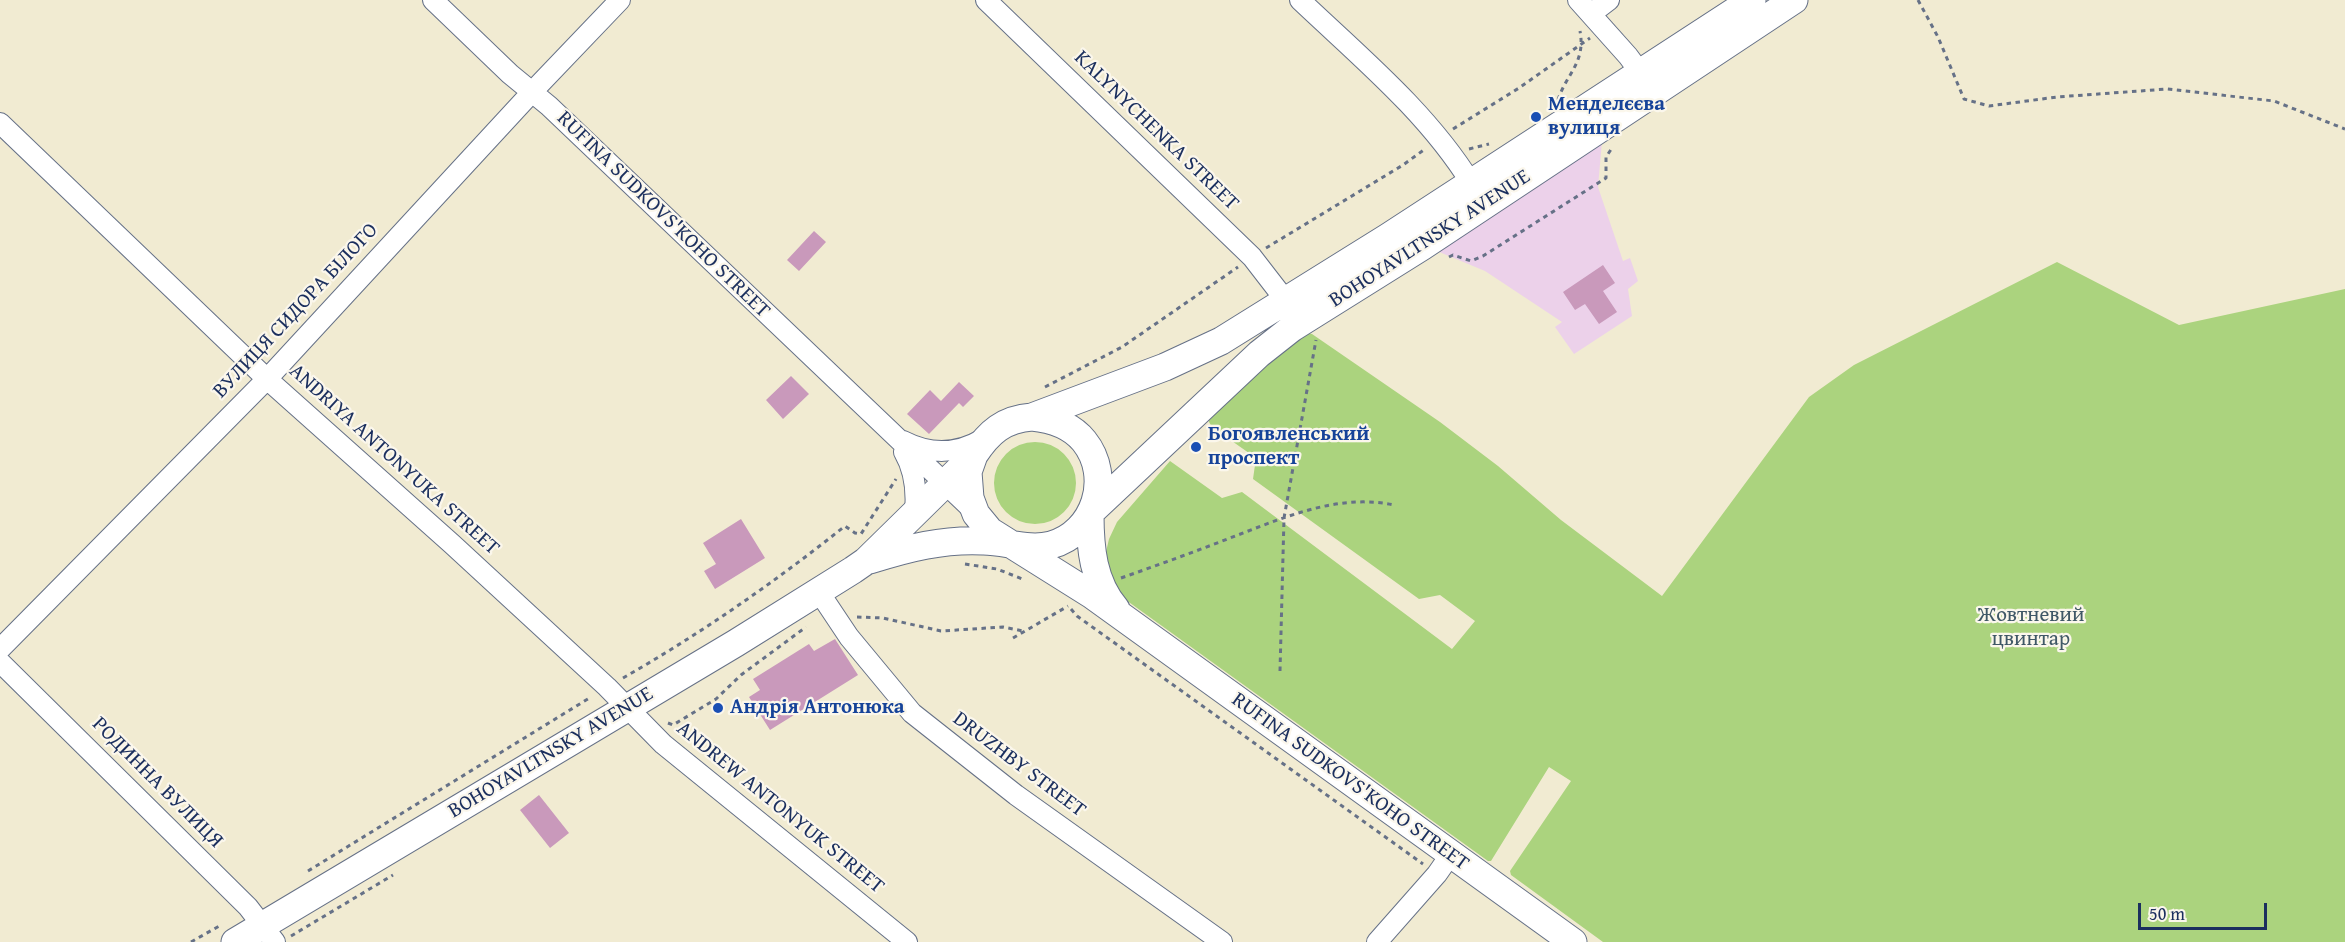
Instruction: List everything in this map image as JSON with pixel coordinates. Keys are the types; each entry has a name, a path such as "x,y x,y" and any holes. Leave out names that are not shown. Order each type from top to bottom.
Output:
{"main road":[{"path":"1648,83 1752,0"},
{"name":"BOHOYAVLTNSKY AVENUE","path":"235,942 274,936 824,600 944,484 993,431 1034,404 1165,367 1221,341 1471,183 1794,0"},
{"name":"BOHOYAVLTNSKY AVENUE","path":"866,561 913,546 937,542 961,540 1010,543 1035,548 1054,544 1071,536 1091,513 1259,354 1292,328 1413,252 1648,83"},
{"path":"1034,404 1077,433 1088,447 1096,464 1098,476 1097,494 1091,513"},
{"path":"976,514 968,489 969,472 979,446"},
{"name":"RUFINA SUDKOVS'KOHO STREET","path":"1088,596 1092,552 1091,513"},
{"name":"RUFINA SUDKOVS'KOHO STREET","path":"976,514 990,531 1088,596 1113,605 1127,621 1444,864 1573,942"}],"street":[{"name":"RUFINA SUDKOVS'KOHO STREET","path":"433,0 976,514"},
{"name":"ВУЛИЦЯ СИДОРА БІЛОГО","path":"0,649 267,380 532,92 620,0"},
{"name":"KALYNYCHENKA STREET","path":"986,0 1252,257 1286,302"},
{"path":"1300,0 1413,108 1439,138 1471,183"},
{"path":"1609,0 1588,17 1648,83"},
{"name":"ANDRIYA ANTONYUKA STREET","path":"0,123 267,380 452,544 608,687 634,716"},
{"name":"RUFINA SUDKOVS'KOHO STREET","path":"891,432 912,445 935,451 979,446"},
{"name":"RUFINA SUDKOVS'KOHO STREET","path":"891,432 910,462 917,495 915,512"},
{"name":"DRUZHBY STREET","path":"824,600 849,637 912,713 1016,795 1222,942"},
{"name":"РОДИННА ВУЛИЦЯ","path":"0,662 248,907 274,936"},
{"name":"ANDREW ANTONYUK STREET","path":"634,716 698,775 907,942"},
{"path":"1377,942 1444,864"}],"path":[{"path":"1918,0 1938,37 1964,99 1989,106 2057,97 2167,89 2274,101 2345,129"},
{"path":"1034,404 1122,347 1252,257 1403,165 1439,138 1582,44 1588,17"},
{"path":"1556,107 1560,93 1578,60 1588,17"},
{"path":"1439,138 1456,147 1468,149 1498,142"},
{"path":"1280,671 1284,518 1318,332"},
{"path":"306,872 652,662 814,551 844,526 861,534 881,501 910,462"},
{"path":"1013,638 1112,582 1284,518 1330,504 1374,501 1394,505"},
{"path":"964,564 997,569 1030,582"},
{"path":"1061,601 1088,596"},
{"path":"1088,596 1077,616 1444,864"},
{"path":"634,716 661,720 674,725 716,699 824,600 852,617 883,618 941,631 1003,627 1024,631"},
{"path":"274,936 393,875"}],"shaded area":[{"path":"1602,141 1598,187 1623,261 1630,258 1638,281 1628,289 1632,316 1574,354 1555,327 1562,322 1485,271 1432,249"}],"green space":[{"name":"Жовтневий цвинтар","path":"2057,262 2179,325 2345,289 2345,942 1603,942 1511,875 1510,871 1571,781 1549,767 1491,861 1488,861 1119,595 1115,589 1105,556 1109,539 1117,522 1170,461 1222,498 1242,492 1452,649 1475,621 1440,595 1419,599 1253,479 1256,458 1212,427 1209,422 1209,415 1304,332 1312,334 1440,422 1498,466 1561,520 1662,596 1809,397 1854,365"},
{"path":"1035,442 1051,445 1064,454 1073,467 1076,483 1073,499 1064,512 1051,521 1035,524 1019,521 1006,512 997,499 994,483 997,467 1006,454 1019,445"}],"building":[{"path":"814,231 826,242 799,271 787,260"},
{"path":"1603,265 1615,283 1603,291 1617,312 1599,324 1585,304 1575,310 1563,292"},
{"path":"791,376 809,394 783,419 766,400"},
{"path":"959,382 974,396 963,407 959,403 929,434 907,414 930,390 941,401"},
{"path":"741,519 765,558 715,589 704,571 716,564 703,543"},
{"path":"835,639 858,675 770,730 749,697 760,690 753,679 809,644 814,651"},
{"path":"539,795 569,833 550,848 520,810"}],"place":[{"name":"Менделєєва вулиця","path":"1536,117"},
{"name":"Богоявленський проспект","path":"1196,447"},
{"name":"Андрія Антонюка","path":"718,708"}]}
